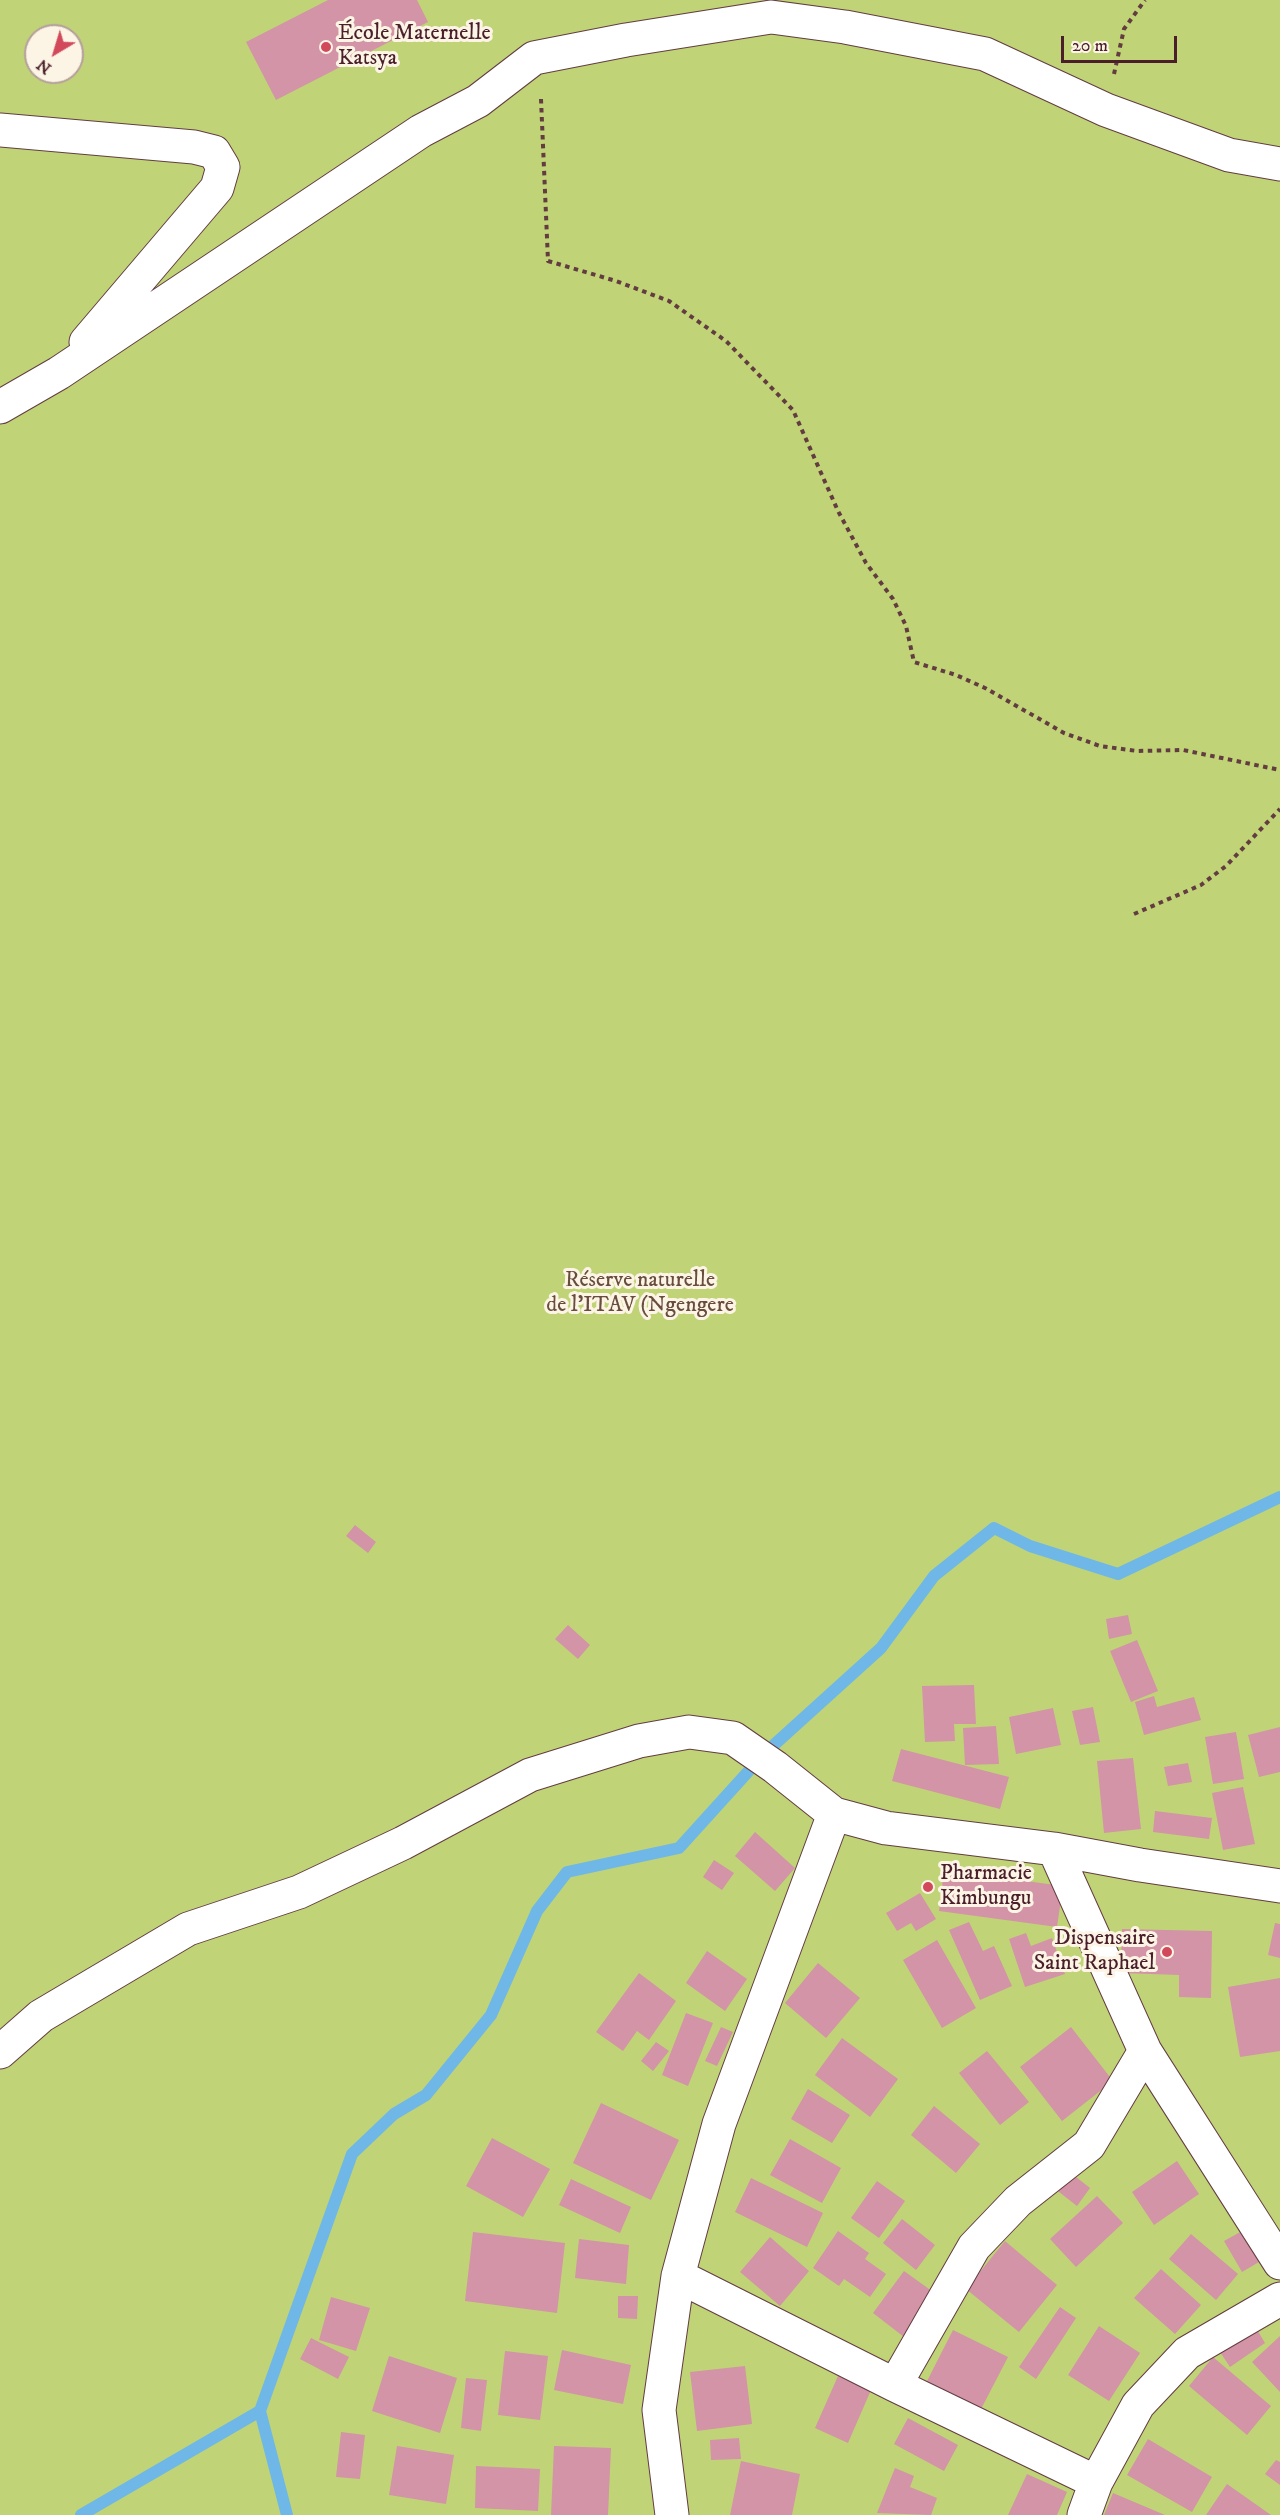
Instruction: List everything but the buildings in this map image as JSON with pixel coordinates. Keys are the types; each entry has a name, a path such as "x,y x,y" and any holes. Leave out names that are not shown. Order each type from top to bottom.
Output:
{"street":[{"path":"0,407 59,373 411,137 478,101 534,58 626,40 771,17 845,27 984,54 1106,110 1230,155 1280,164"},
{"path":"0,130 194,147 214,152 223,167 217,188 59,373"},
{"path":"0,2052 41,2016 188,1929 299,1892 403,1843 530,1775 639,1741 689,1732 734,1738 834,1814 886,1828 1054,1849 1140,1865 1280,1886"},
{"path":"672,2515 659,2410 678,2277 719,2124 834,1814"},
{"path":"1054,1849 1146,2051 1280,2263"},
{"path":"895,2385 974,2247 1018,2201 1089,2145 1146,2051"},
{"path":"678,2277 1096,2482"},
{"path":"1084,2515 1096,2482 1138,2404 1187,2353 1280,2300"}],"path":[{"path":"1106,110 1124,29 1145,0"},
{"path":"534,58 541,104 548,261 616,280 669,302 726,341 793,410 838,511 866,563 892,599 906,626 914,662 956,675 985,688 1064,733 1100,746 1137,751 1183,750 1280,770"},
{"path":"1134,914 1201,885 1226,866 1280,809"}],"green space":[{"name":"Réserve naturelle de l'ITAV (Ngengere","path":"0,0 1280,0 1280,2515 0,2515"}],"waterway":[{"path":"287,2515 260,2411 352,2154 394,2114 426,2095 491,2015 537,1911 567,1872 679,1848 765,1753 881,1648 934,1576 994,1528 1030,1546 1118,1574 1280,1497"},
{"path":"81,2515 260,2411"}],"place":[{"name":"École Maternelle Katsya","path":"326,47"},
{"name":"Pharmacie Kimbungu","path":"928,1887"},
{"name":"Dispensaire Saint Raphael","path":"1167,1952"}]}
